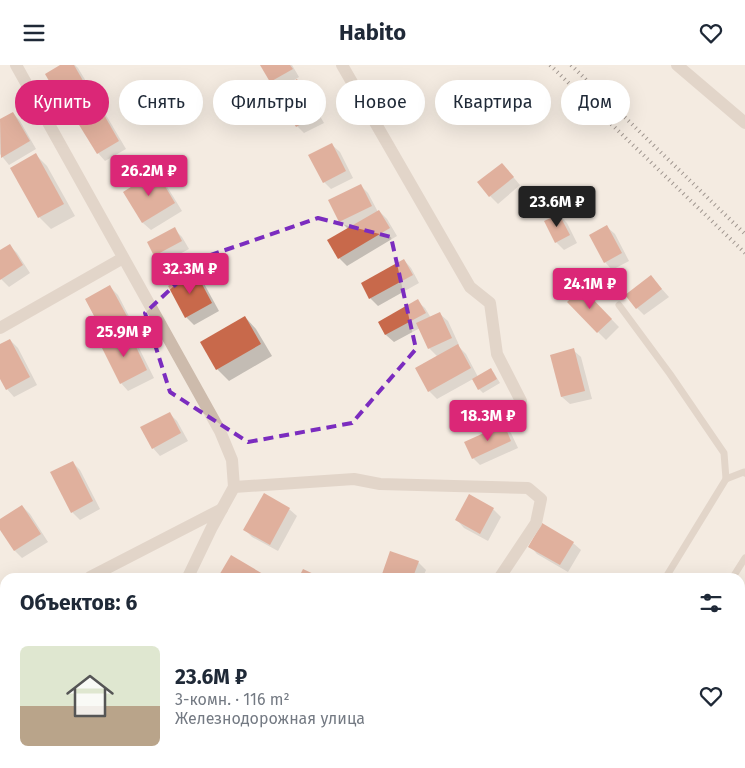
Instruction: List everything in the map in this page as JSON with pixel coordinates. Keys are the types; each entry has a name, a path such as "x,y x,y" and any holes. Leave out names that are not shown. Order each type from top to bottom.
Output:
{"street":[{"path":"16,65 220,431 232,460 234,487 190,573"},
{"path":"342,65 470,287 490,303 497,354 522,401"},
{"path":"677,65 745,123"},
{"path":"0,327 124,258"},
{"path":"234,487 354,479 380,484 528,488 541,499 536,523 503,573"},
{"path":"98,573 222,509"}],"lane":[{"path":"619,305 670,374 724,453 726,479 668,573"},
{"path":"726,479 745,473"},
{"path":"736,573 745,558"}],"highlighted area":[{"path":"318,218 391,237 416,349 352,423 248,442 170,392 145,313 205,257"}],"building":[{"path":"60,65 74,65 83,80 48,80 45,74"},
{"path":"260,65 290,65 293,69 274,80 269,80"},
{"path":"13,112 15,125 21,125 30,141 1,158 0,119"},
{"path":"109,124 119,141 97,154 79,125"},
{"path":"332,143 346,171 323,183 308,155"},
{"path":"36,153 64,204 38,218 10,168"},
{"path":"502,163 514,177 489,197 477,182"},
{"path":"156,171 175,203 142,223 123,192"},
{"path":"361,184 372,206 339,222 328,200"},
{"path":"379,210 390,228 338,259 327,240"},
{"path":"559,214 570,235 555,243 544,221"},
{"path":"607,225 622,253 604,263 589,235"},
{"path":"175,227 182,241 154,256 147,242"},
{"path":"10,244 23,265 0,280 0,250"},
{"path":"404,259 413,275 369,299 361,283"},
{"path":"195,271 212,303 185,318 168,286"},
{"path":"651,275 662,289 636,309 625,295"},
{"path":"110,285 128,318 102,331 85,299"},
{"path":"582,288 612,319 597,333 567,302"},
{"path":"418,299 426,313 385,335 378,322"},
{"path":"440,312 452,338 428,349 416,323"},
{"path":"245,316 261,344 216,370 200,342"},
{"path":"129,332 147,370 120,384 101,346"},
{"path":"10,339 30,377 6,390 0,379 0,344"},
{"path":"458,344 471,368 428,392 415,368"},
{"path":"574,348 585,391 561,397 550,355"},
{"path":"491,368 497,379 478,390 472,379"},
{"path":"170,412 181,433 152,449 140,427"},
{"path":"504,424 511,441 472,459 464,442"},
{"path":"73,461 93,501 71,513 50,472"},
{"path":"264,493 290,508 270,545 243,530"},
{"path":"469,494 494,508 480,534 455,520"},
{"path":"22,505 41,534 14,551 0,530 0,519"},
{"path":"542,523 574,542 560,565 528,547"},
{"path":"390,551 419,561 414,573 382,573"},
{"path":"231,555 261,573 220,573"},
{"path":"303,569 312,573 301,573"}],"railway":[{"path":"550,65 745,253"},
{"path":"571,65 745,234"}]}
